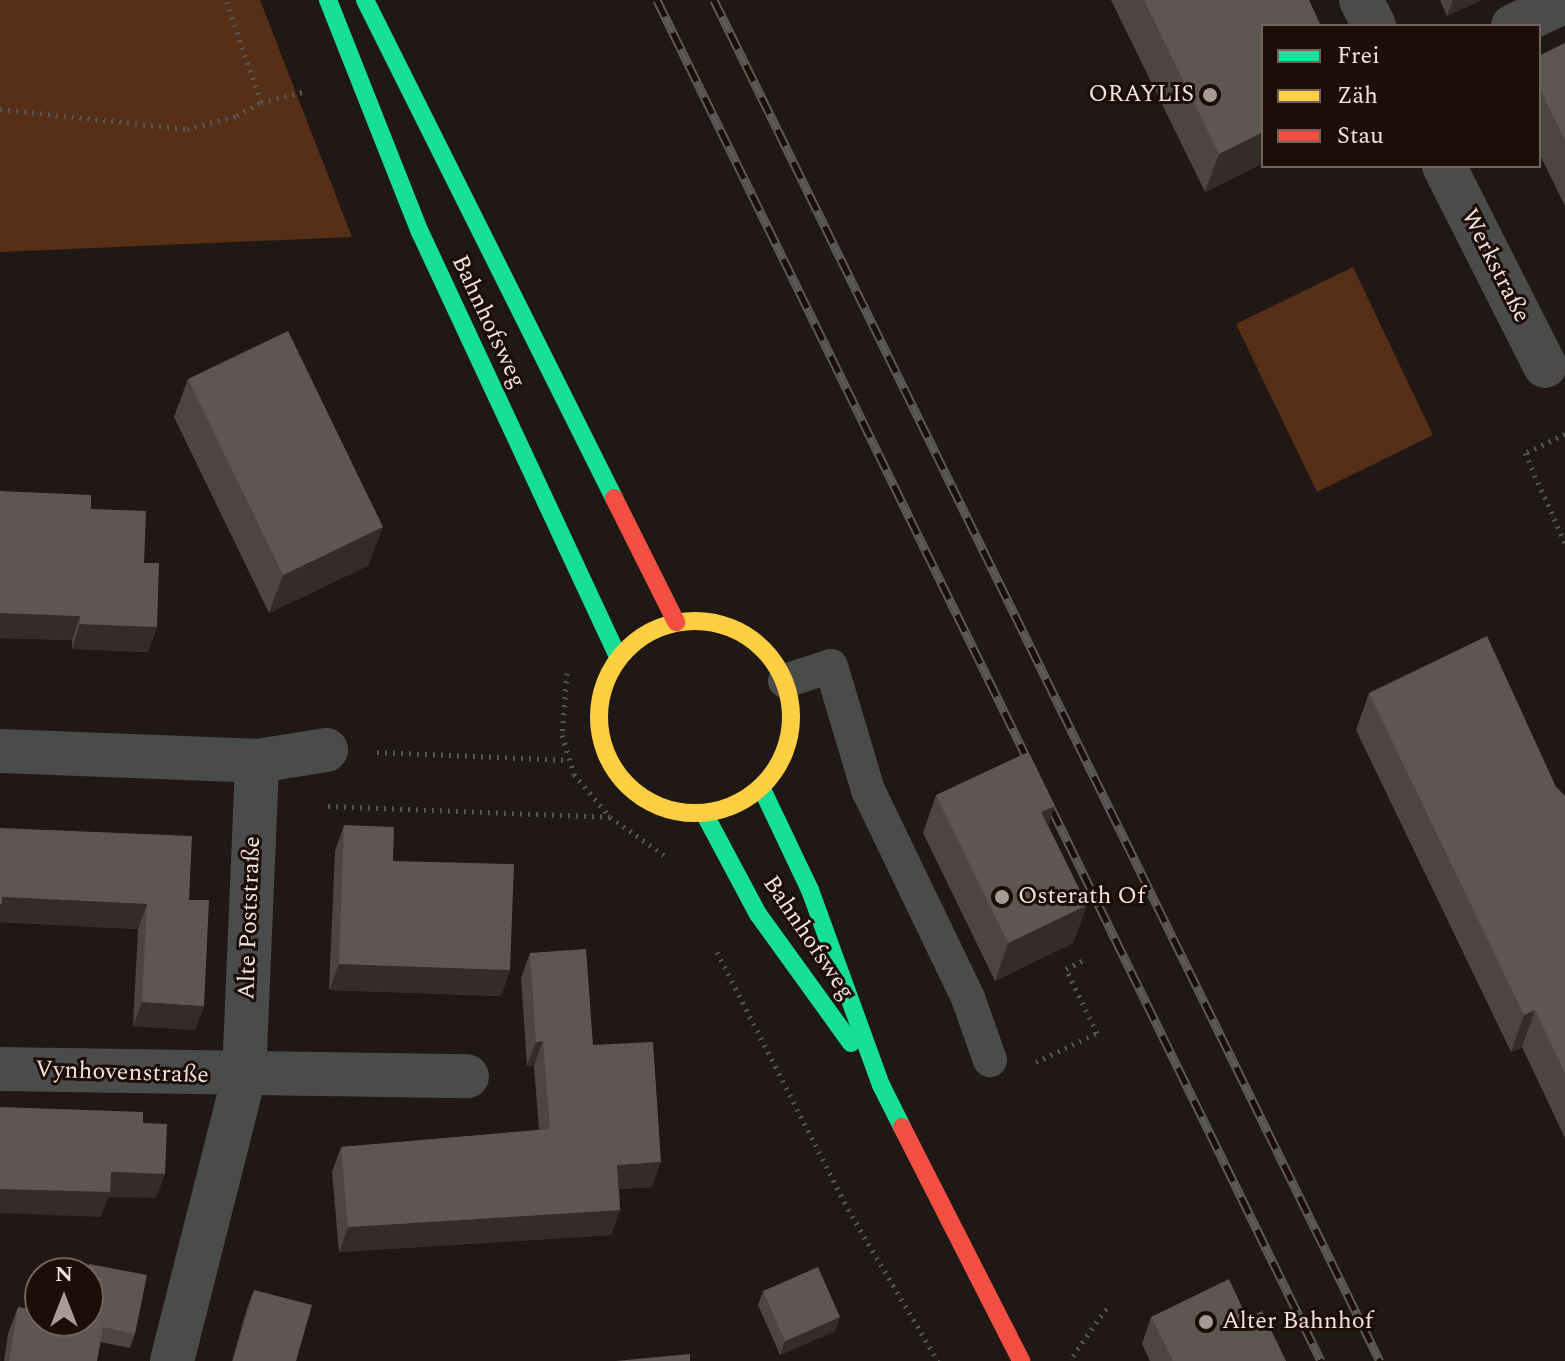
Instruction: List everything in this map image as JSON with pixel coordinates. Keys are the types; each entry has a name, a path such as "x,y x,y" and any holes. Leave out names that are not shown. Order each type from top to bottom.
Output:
{"main road":[{"name":"Bahnhofsweg","path":"328,0 420,232 619,658"},
{"name":"Bahnhofsweg","path":"365,0 676,622"},
{"path":"676,622 720,624 759,645 785,681 791,729 775,771 744,800 704,813 673,810 643,798 620,777 604,749 598,718 604,686 619,658 654,630 676,622"},
{"name":"Bahnhofsweg","path":"761,787 810,890 881,1085 1021,1361"},
{"name":"Bahnhofsweg","path":"704,813 758,914 881,1085"}],"street":[{"path":"1361,0 1373,24"},
{"path":"1517,24 1565,1"},
{"name":"Werkstraße","path":"1445,168 1545,366"},
{"path":"0,751 256,782 326,750"},
{"name":"Alte Poststraße","path":"172,1361 244,1076 256,782"},
{"name":"Vynhovenstraße","path":"0,1069 244,1076"},
{"path":"244,1076 467,1076"}],"lane":[{"path":"785,681 831,666 868,790 968,998 990,1060"}],"path":[{"path":"226,0 261,102"},
{"path":"0,109 187,129 213,126 261,102 316,89"},
{"path":"1565,434 1525,453 1565,543"},
{"path":"326,750 568,760 610,817 669,860"},
{"path":"256,782 610,817"},
{"path":"710,938 848,1209 938,1361"},
{"path":"1027,1066 1097,1033 1066,969 1082,961"},
{"path":"1072,1357 1108,1306"}],"shaded area":[{"path":"0,0 260,0 352,237 0,252"},
{"path":"1353,267 1433,435 1317,492 1236,324"}],"building":[{"name":"ORAYLIS","path":"1144,0 1309,0 1320,24 1261,24 1261,133 1219,154"},
{"path":"1565,43 1565,140 1541,91 1541,55"},
{"path":"288,331 383,527 283,575 188,379"},
{"path":"0,491 91,495 91,509 146,511 144,563 159,563 157,627 80,624 80,616 0,613"},
{"path":"1487,636 1556,787 1565,796 1565,1073 1535,1010 1524,1015 1369,693"},
{"path":"1028,752 1055,806 1041,812 1087,905 1008,943 936,795"},
{"path":"344,825 394,827 393,861 514,864 510,970 339,964"},
{"path":"0,828 192,836 189,900 209,900 204,1006 142,1002 147,904 2,897 0,904"},
{"path":"586,949 593,1045 653,1042 661,1162 617,1165 620,1210 348,1227 341,1147 550,1129 543,1041 536,1042 530,953"},
{"path":"0,1107 143,1112 143,1123 167,1124 165,1174 111,1172 110,1192 0,1189"},
{"path":"104,1267 147,1275 135,1334 104,1327"},
{"path":"818,1267 840,1317 785,1341 763,1291"},
{"path":"1229,1279 1247,1318 1262,1311 1286,1361 1173,1361 1151,1317"},
{"path":"254,1290 312,1305 296,1361 233,1361"},
{"path":"18,1307 24,1308 24,1337 101,1337 97,1361 9,1361"},
{"path":"690,1354 690,1361 616,1361"}],"railway":[{"path":"657,0 1321,1361"},
{"path":"714,0 1380,1361"}],"traffic: fast":[{"path":"328,0 420,232 619,658"},
{"path":"365,0 614,498"},
{"path":"761,787 810,890 881,1085 902,1127"},
{"path":"704,813 758,914 851,1043"}],"traffic: slow":[{"path":"695,621 732,629 763,649 783,680 791,717 783,754 763,785 732,805 695,813 658,805 627,785 607,754 599,717 607,680 627,649 658,629 695,621"}],"traffic: jam":[{"path":"614,498 676,622"},
{"path":"902,1127 1021,1361"}],"place":[{"name":"ORAYLIS","path":"1210,95"},
{"name":"Osterath Of","path":"1002,897"},
{"name":"Alter Bahnhof","path":"1206,1322"}]}
